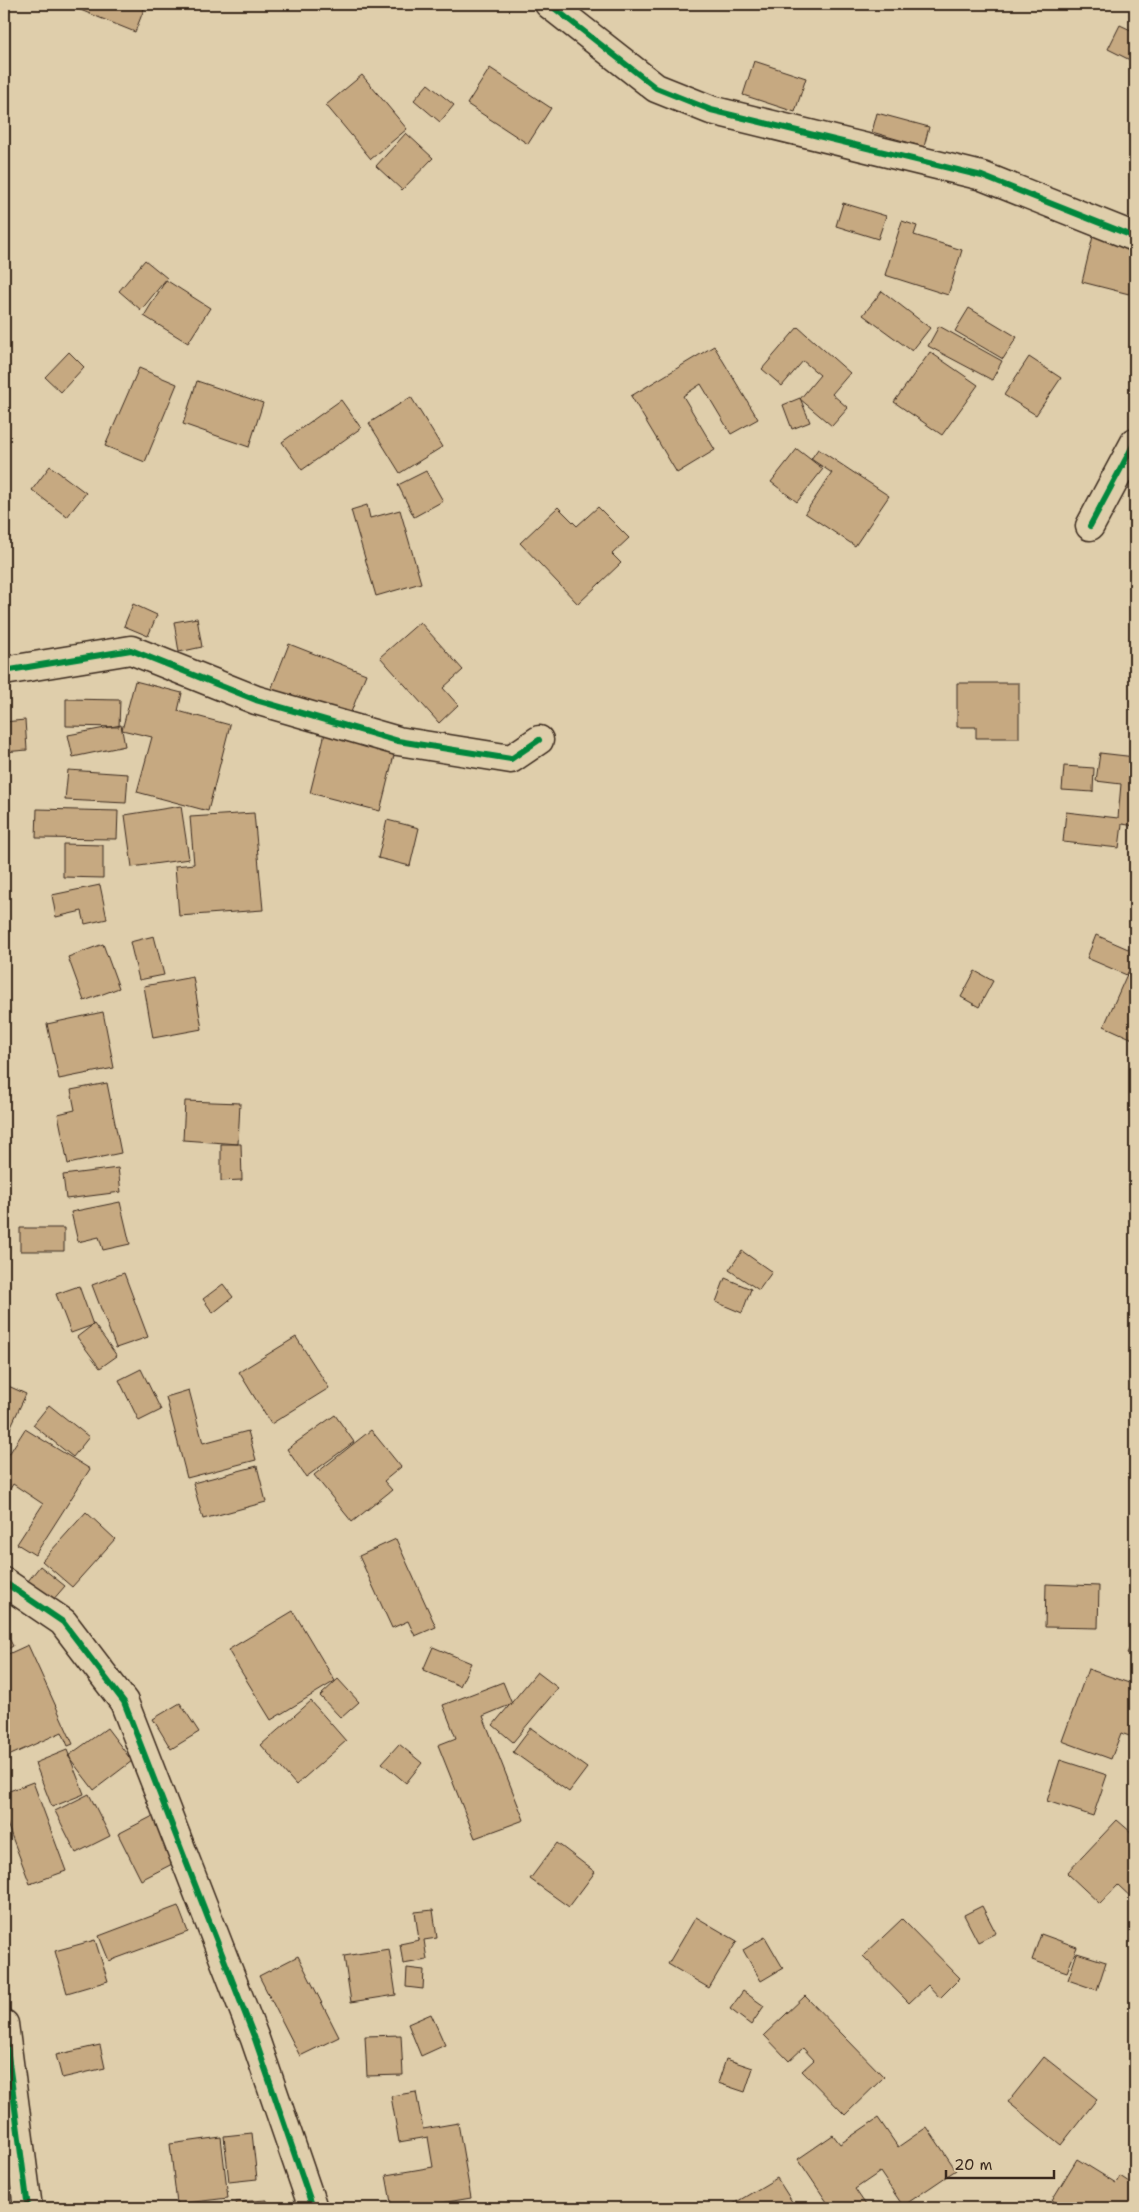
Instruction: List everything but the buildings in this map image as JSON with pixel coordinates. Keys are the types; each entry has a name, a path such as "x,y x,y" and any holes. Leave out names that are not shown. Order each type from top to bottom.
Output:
{"street":[{"path":"549,4 656,88 711,110 982,176 1135,236"},
{"path":"1090,526 1135,442"},
{"path":"4,671 131,650 256,700 398,741 511,759 539,740"},
{"path":"4,1582 63,1622 124,1702 256,2039 314,2208"},
{"path":"4,2024 28,2208"}],"cycle path":[{"path":"549,4 656,88 711,110 982,176 1135,237"},
{"path":"1090,526 1135,442"},
{"path":"4,671 131,650 256,700 398,741 511,759 539,740"},
{"path":"4,1582 63,1622 124,1702 255,2039 313,2208"},
{"path":"4,2024 28,2208"}]}
